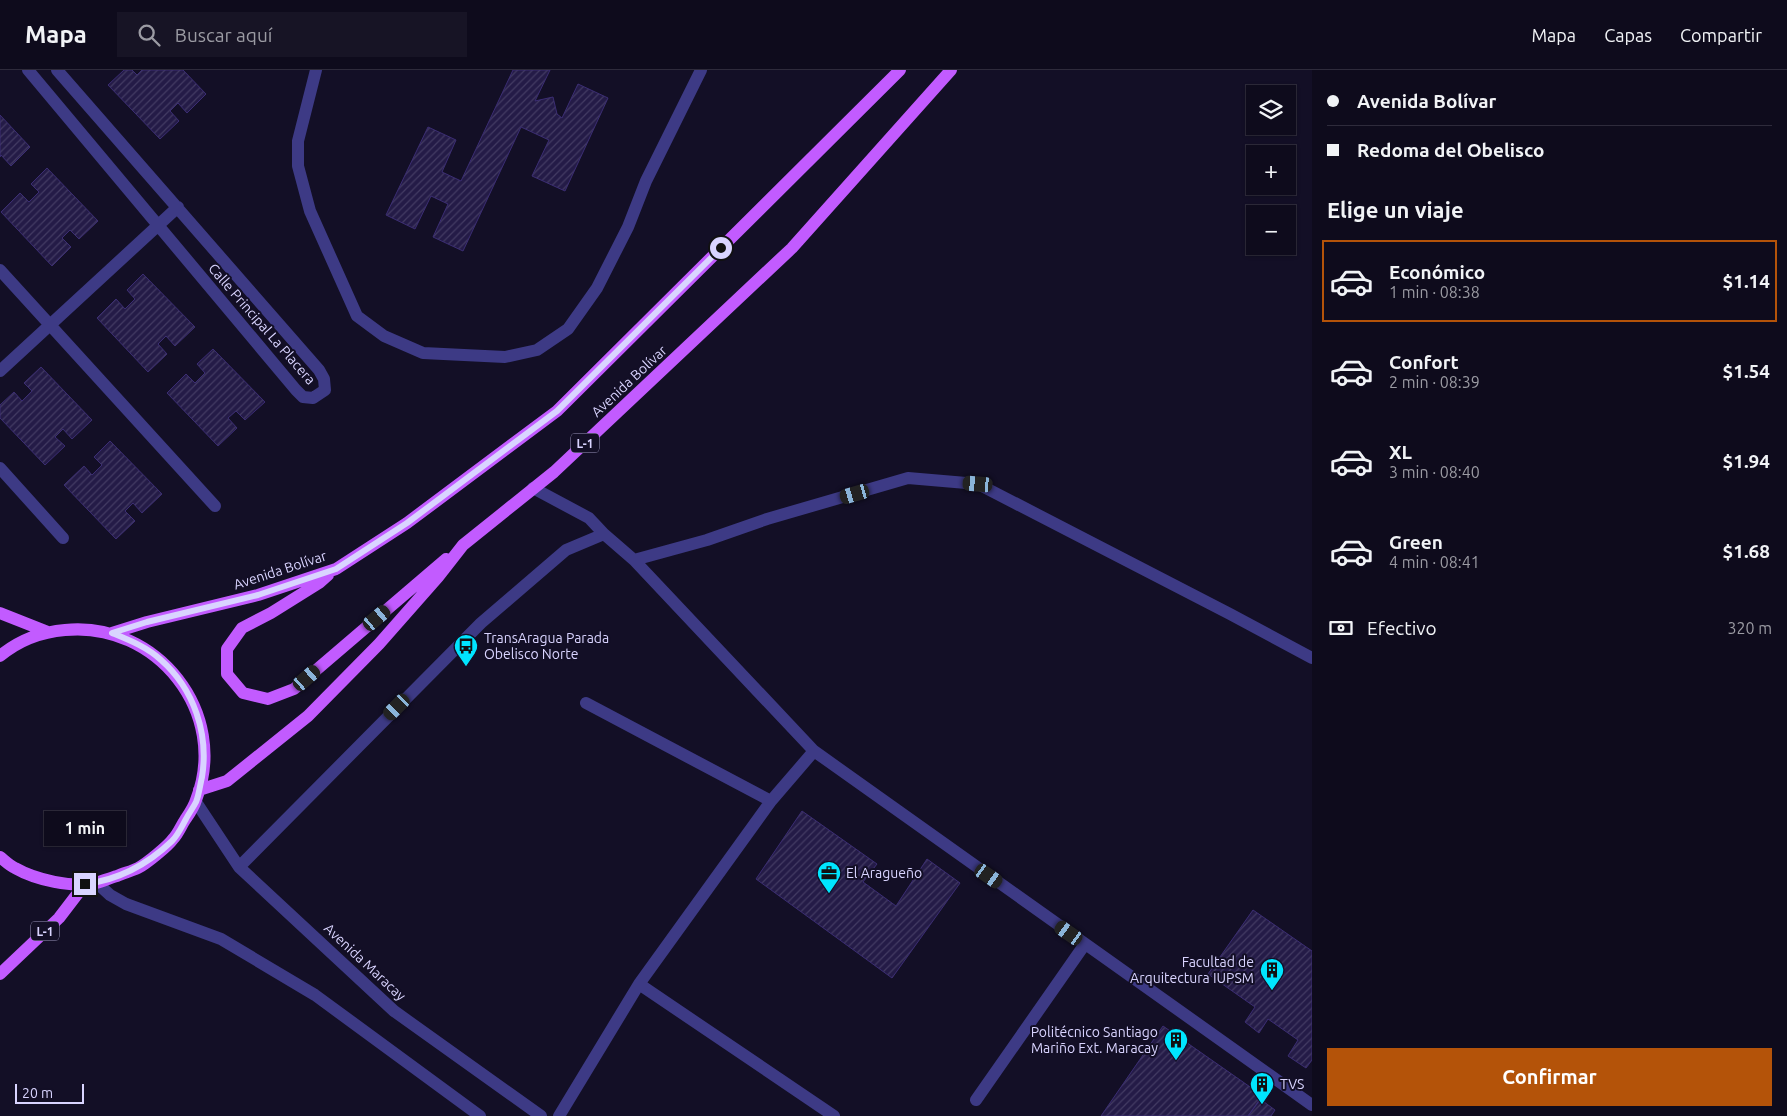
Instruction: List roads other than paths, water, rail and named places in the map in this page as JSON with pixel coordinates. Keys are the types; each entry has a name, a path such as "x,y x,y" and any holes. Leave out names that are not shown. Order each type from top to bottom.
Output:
{"main road":[{"name":"Avenida Bolívar","path":"198,796 227,781 308,716 379,644 438,578 462,544 554,472 792,248 950,70"},
{"name":"Avenida Bolívar","path":"112,633 147,622 258,595 336,569 407,523 557,411 899,71"},
{"path":"336,569 319,583 271,613 242,628 227,649 227,674 243,693 268,699 294,689 462,544"},
{"path":"0,613 48,632"},
{"path":"0,656 12,647 48,632 80,628 112,633 138,644 161,660 180,681 194,706 202,734 204,762 198,796 173,840 138,868 91,883 49,881 15,869 0,857"},
{"name":"L-1","path":"0,974 59,918 91,883"}],"street":[{"name":"Calle Principal La Placera","path":"28,70 296,390 303,396 313,398 325,390 324,379 320,370 57,70"},
{"path":"316,70 298,141 298,166 310,211 357,316 384,336 423,353 505,357 537,350 568,329 597,288 628,227 646,181 701,70"},
{"path":"0,371 178,207"},
{"path":"0,270 215,506"},
{"path":"0,468 63,538"},
{"path":"634,560 707,540 767,519 908,478 978,484 1312,658"},
{"path":"534,488 589,518 634,560 814,751 1312,1105"},
{"path":"239,867 480,623 566,550 604,534"},
{"path":"586,703 771,801"},
{"path":"559,1116 639,984 771,801 814,751"},
{"name":"Avenida Maracay","path":"198,796 239,867 394,1011 541,1116"},
{"path":"91,883 126,904 221,939 315,995 480,1116"},
{"path":"976,1100 1085,944"},
{"path":"639,984 834,1116"}],"place":[{"name":"TransAragua Parada Obelisco Norte","path":"466,667"},
{"name":"El Aragueño","path":"829,894"},
{"name":"Facultad de Arquitectura IUPSM","path":"1272,991"},
{"name":"Politécnico Santiago Mariño Ext. Maracay","path":"1176,1061"},
{"name":"TVS","path":"1262,1105"}]}
